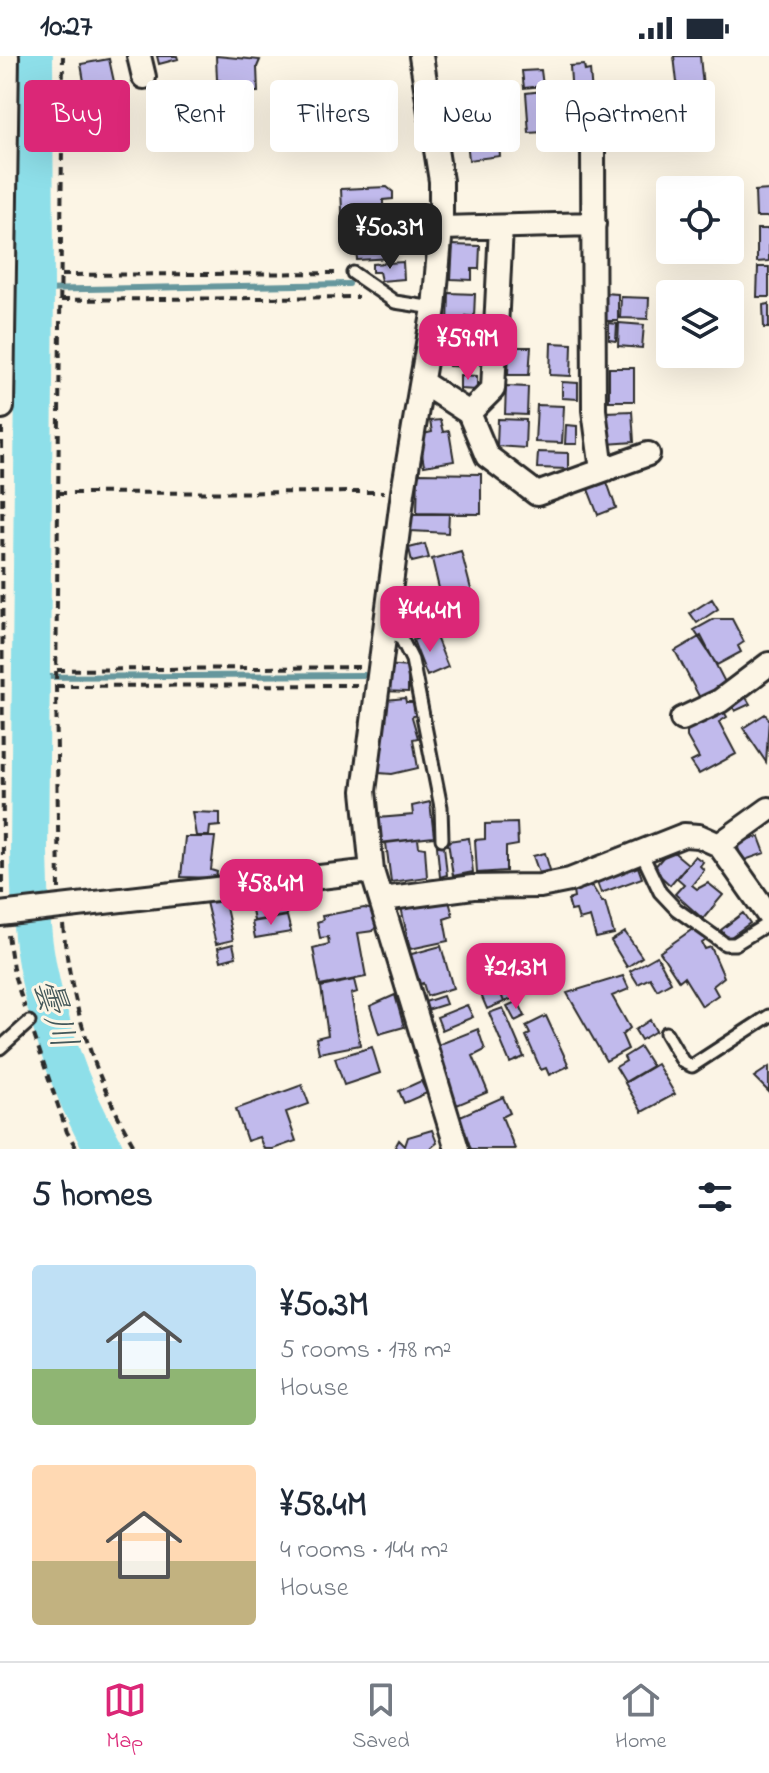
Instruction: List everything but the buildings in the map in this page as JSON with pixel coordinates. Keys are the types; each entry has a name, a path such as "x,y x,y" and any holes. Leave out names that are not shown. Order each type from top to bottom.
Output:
{"street":[{"path":"2,407 7,56"},
{"path":"421,56 441,181 441,228 434,308 403,492 364,791 372,871 457,1149"},
{"path":"593,152 594,410 602,470"},
{"path":"441,228 594,224"},
{"path":"469,413 493,389 501,227"},
{"path":"423,383 469,413 487,456 537,494 648,454"},
{"path":"682,719 720,701 769,664"},
{"path":"719,845 769,809"},
{"path":"383,899 473,887 540,886 570,880 684,835 719,845 769,916"},
{"path":"6,914 372,871"}],"lane":[{"path":"353,273 395,302 434,308"},
{"path":"384,626 401,638 412,660 437,780 444,830 442,839"},
{"path":"641,852 660,892 676,909 725,944 735,944 769,923"},
{"path":"666,1033 683,1062 692,1066 769,1016"},
{"path":"0,1048 29,1022"}],"path":[{"path":"63,56 56,909 82,1033 118,1118 136,1149"},
{"path":"61,275 353,273"},
{"path":"61,300 387,297"},
{"path":"2,407 6,914 14,975 67,1132 77,1149"},
{"path":"58,493 403,492"},
{"path":"56,670 378,676"},
{"path":"56,686 378,676"}],"waterway":[{"name":"曇川","path":"34,56 31,911 38,971 51,1024 69,1076 104,1149"},
{"path":"35,290 349,284"},
{"path":"31,677 364,675"}]}
